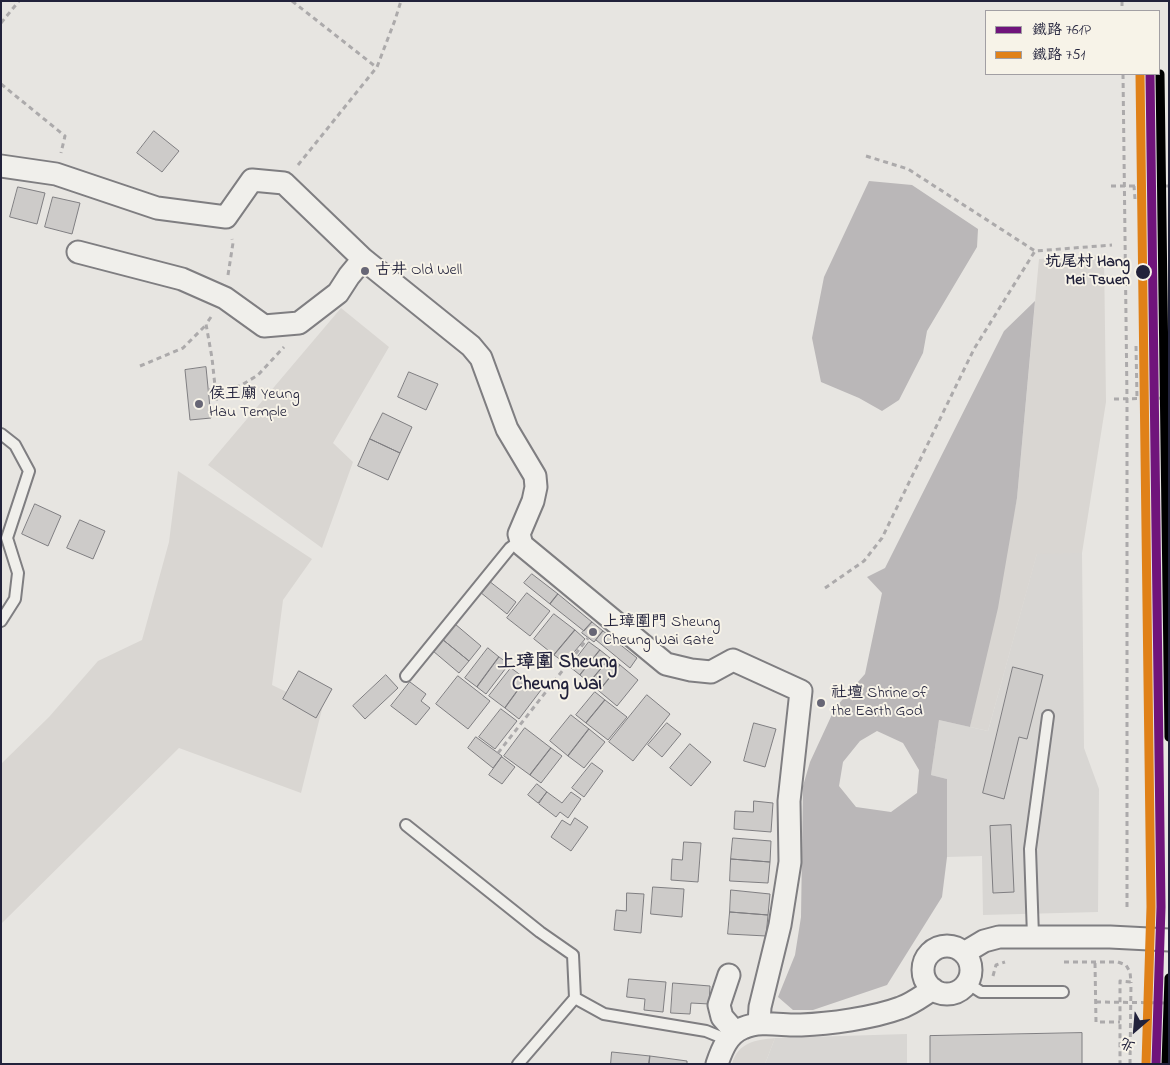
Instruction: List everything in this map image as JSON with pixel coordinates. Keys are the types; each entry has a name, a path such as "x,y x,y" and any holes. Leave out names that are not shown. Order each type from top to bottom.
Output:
{"street":[{"path":"1,166 56,174 157,208 226,217 252,180 284,183 363,259 471,346 481,358 507,429 535,476 536,487 533,501 519,534 522,545 666,664 691,670 712,672 733,660 801,691 789,801 790,862 780,925 760,1007 759,1024"},
{"path":"78,252 182,279 225,298 264,326 299,324 338,293 363,259"},
{"path":"964,953 984,941 1000,937 1034,936 1169,940"},
{"path":"942,946 954,947 964,953 970,961 970,973 967,983 960,990 942,993 933,989 926,982 923,971 925,960 932,951 942,946"},
{"path":"729,975 719,1005 722,1017 731,1036"},
{"path":"717,1064 721,1051 731,1036 744,1027 759,1024 801,1025 883,1013 901,1008 933,989"}],"lane":[{"path":"1,434 15,445 29,471 7,538 18,573 15,599 1,621"},
{"path":"406,676 510,548 521,540"},
{"path":"1034,936 1030,849 1048,716"},
{"path":"406,825 540,932 572,955 575,998 518,1064"},
{"path":"967,983 981,992 1062,992"},
{"path":"575,998 604,1014 731,1036"}],"path":[{"path":"1,23 19,1"},
{"path":"292,1 377,67"},
{"path":"284,183 377,67 395,20 400,1"},
{"path":"1123,75 1127,909"},
{"path":"1,84 65,136 56,174"},
{"path":"866,156 908,169 1035,251 1112,245"},
{"path":"1111,186 1169,186"},
{"path":"1134,186 1135,200"},
{"path":"824,588 864,560 882,538 974,349 1035,251"},
{"path":"140,366 183,348 206,324"},
{"path":"208,390 240,386 258,375 290,341 299,324"},
{"path":"1136,346 1137,398"},
{"path":"1114,399 1169,398"},
{"path":"498,754 588,638"},
{"path":"1095,963 1096,1022 1120,1022"},
{"path":"1130,982 1130,1064"},
{"path":"1096,1002 1169,1003"}],"shaded area":[{"path":"869,181 912,185 978,229 977,247 927,331 923,353 899,400 882,411 859,398 821,382 812,338 824,277"},
{"path":"1104,255 1106,402 1082,553 1037,554 988,731 970,727 1017,498 1039,259"},
{"path":"1035,301 1017,498 998,608 970,727 939,720 931,775 947,779 947,857 942,897 887,985 813,1010 793,1010 778,997 795,955 801,917 803,786 810,762 835,708 865,674 882,593 867,577 885,568 1004,331","holes":["877,731 903,743 919,770 917,793 891,812 856,807 839,786 843,762 860,741"]},
{"path":"341,308 389,347 333,443 353,462 322,548 208,465"},
{"path":"178,471 312,559 283,600 272,685 322,709 301,793 179,748 1,924 1,764 49,717 98,661 142,640 169,542"},
{"path":"1037,553 1082,553 1084,748 1099,789 1098,912 983,915 982,856 947,857 947,779 931,775 939,720 988,731"},
{"path":"907,1034 907,1064 765,1064 775,1038"},
{"path":"775,1038 765,1064 732,1064 743,1047 755,1041"}],"building":[{"path":"154,131 179,151 162,172 137,153"},
{"path":"18,187 45,193 37,224 10,217"},
{"path":"53,197 80,203 72,234 45,227"},
{"name":"侯王廟 Yeung Hau Temple","path":"206,367 211,418 190,420 185,370"},
{"path":"409,372 438,384 426,410 398,397"},
{"path":"383,413 412,427 400,453 370,439"},
{"path":"370,439 400,453 388,480 358,466"},
{"path":"35,504 61,516 48,546 22,534"},
{"path":"80,520 105,531 93,559 67,548"},
{"path":"532,574 558,594 550,604 524,583"},
{"path":"489,581 516,602 507,614 480,592"},
{"path":"527,593 550,611 530,636 507,618"},
{"path":"558,594 592,622 584,631 550,604"},
{"path":"554,614 575,630 554,655 534,639"},
{"name":"上璋圍門 Sheung Cheung Wai Gate","path":"592,622 603,631 594,642 582,633"},
{"path":"455,624 481,646 469,661 442,639"},
{"path":"575,630 585,639 565,663 554,655"},
{"path":"603,631 637,658 630,668 596,640"},
{"path":"442,639 469,661 459,673 433,651"},
{"path":"589,642 600,650 580,675 570,667"},
{"path":"488,648 499,657 477,687 465,678"},
{"path":"600,650 610,658 589,683 580,675"},
{"path":"499,657 509,664 486,694 477,687"},
{"path":"610,658 620,665 599,691 589,683"},
{"path":"620,665 638,680 617,706 599,691"},
{"path":"1013,667 1043,675 1027,739 1019,737 1004,799 983,793"},
{"path":"511,668 526,679 505,708 489,696"},
{"path":"299,671 332,689 316,718 283,699"},
{"path":"386,675 398,688 365,719 353,706"},
{"path":"458,676 490,701 468,729 436,704"},
{"path":"526,679 541,690 519,719 505,708"},
{"path":"410,682 426,694 421,701 430,708 416,725 391,706"},
{"path":"595,692 605,700 586,723 576,715"},
{"path":"647,695 670,714 633,761 609,742"},
{"path":"605,700 627,717 608,740 586,723"},
{"path":"501,709 517,721 495,749 479,737"},
{"path":"571,715 589,729 568,756 550,741"},
{"path":"667,723 681,734 662,757 648,745"},
{"path":"754,723 776,729 765,767 744,761"},
{"path":"525,728 551,748 530,775 504,756"},
{"path":"589,729 605,742 584,768 568,756"},
{"path":"476,737 502,756 493,768 468,748"},
{"path":"690,744 711,762 691,786 670,768"},
{"path":"551,748 562,756 541,783 530,775"},
{"path":"502,757 515,767 502,784 489,775"},
{"path":"592,763 603,771 584,797 572,788"},
{"path":"537,784 547,792 538,803 528,795"},
{"path":"547,792 562,803 571,792 581,799 568,818 560,812 556,817 539,804"},
{"path":"754,801 773,803 771,832 734,829 735,811 753,812"},
{"path":"575,818 588,827 571,851 551,837 562,820 570,825"},
{"path":"1011,825 1014,892 993,893 990,826"},
{"path":"733,838 771,841 770,862 731,859"},
{"path":"684,842 701,843 698,882 671,880 672,859 682,860"},
{"path":"731,859 770,862 768,883 730,881"},
{"path":"653,887 684,889 682,917 651,914"},
{"path":"731,890 770,894 768,915 730,912"},
{"path":"627,893 644,894 641,933 614,930 616,910 626,911"},
{"path":"730,912 768,915 766,936 728,934"},
{"path":"629,979 666,982 663,1012 644,1010 645,999 627,997"},
{"path":"673,983 710,986 709,1004 691,1003 690,1014 671,1013"},
{"path":"1082,1033 1082,1064 930,1064 930,1036"},
{"path":"612,1052 650,1056 649,1064 611,1064"},
{"path":"650,1056 687,1061 687,1064 649,1064"}],"rail line":[{"name":"751","path":"1140,75 1151,907 1146,1064"},
{"name":"761P","path":"1150,75 1161,907 1156,1064"}],"transit line":[{"path":"1160,74 1169,737"},
{"path":"1166,1064 1169,978"}],"place":[{"name":"古井 Old Well","path":"365,271"},
{"name":"坑尾村 Hang Mei Tsuen","path":"1143,272"},
{"name":"侯王廟 Yeung Hau Temple","path":"199,404"},
{"name":"上璋圍門 Sheung Cheung Wai Gate","path":"593,632"},
{"name":"社壇 Shrine of the Earth God","path":"821,703"}],"district":[{"name":"上璋圍 Sheung Cheung Wai","path":"557,675"}]}
